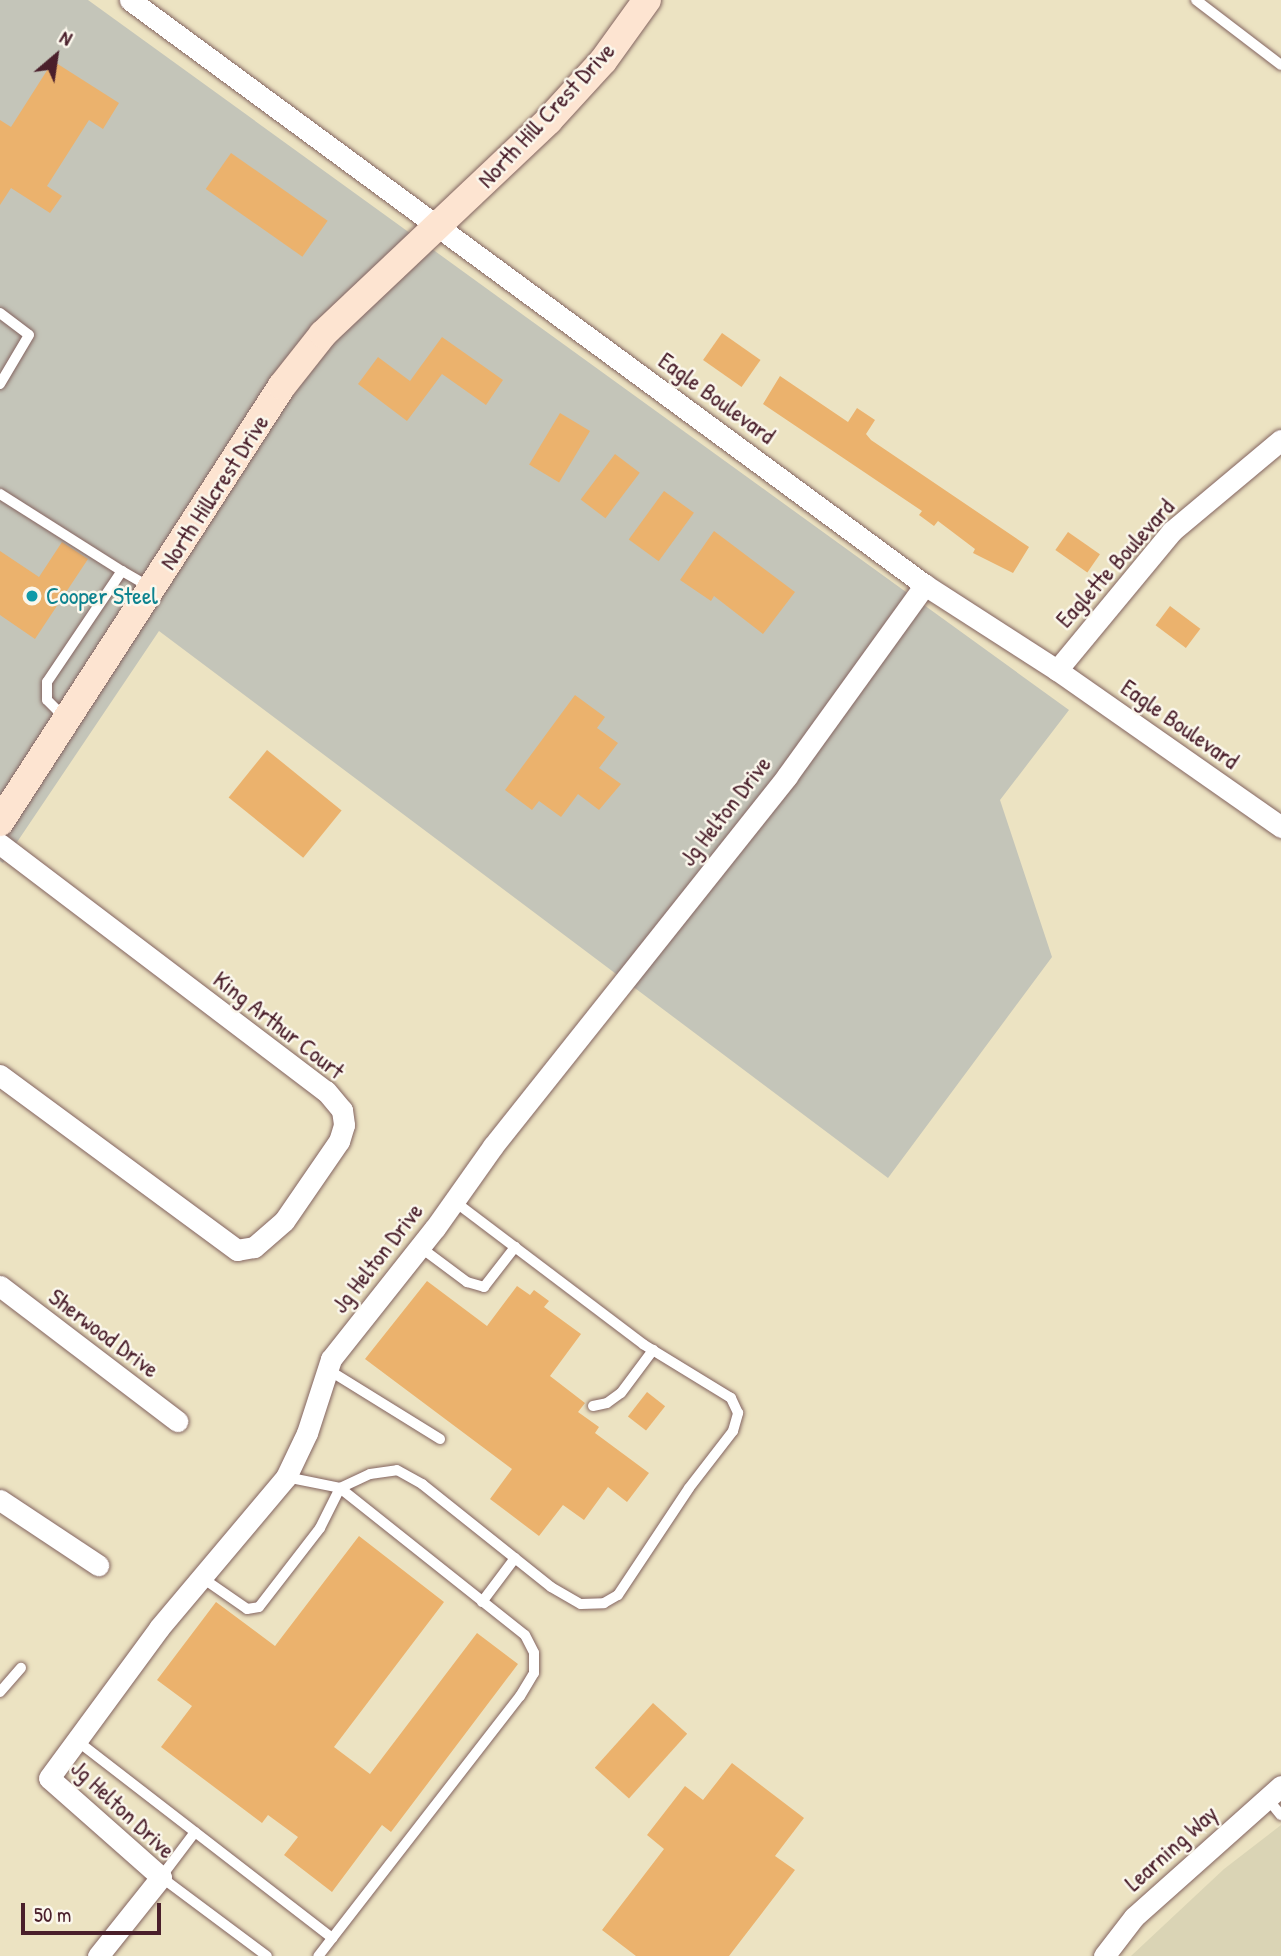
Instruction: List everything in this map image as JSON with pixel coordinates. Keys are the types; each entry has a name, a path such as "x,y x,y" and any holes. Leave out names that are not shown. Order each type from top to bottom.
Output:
{"street":[{"name":"Eagle Boulevard","path":"130,0 925,585 1057,670 1281,827"},
{"name":"North Hill Crest Drive","path":"439,226 548,121 603,61 647,0"},
{"name":"North Hillcrest Drive","path":"4,808 68,720 282,386 323,334 439,226"},
{"name":"Eaglette Boulevard","path":"1057,670 1172,531 1281,440"},
{"name":"Jg Helton Drive","path":"98,1956 161,1877 49,1778 201,1577 286,1477 307,1433 327,1369 493,1146 787,776 925,585"},
{"name":"King Arthur Court","path":"0,844 326,1091 342,1110 344,1125 339,1141 284,1221 254,1247 237,1250 0,1075"},
{"name":"Sherwood Drive","path":"0,1286 177,1421"},
{"path":"0,1500 98,1565"},
{"name":"Learning Way","path":"1104,1956 1134,1917 1276,1800"}],"lane":[{"path":"1196,0 1281,65"},
{"path":"0,313 29,335 0,384"},
{"path":"0,494 153,589"},
{"path":"68,720 47,700 47,682 122,571"},
{"path":"201,1577 247,1609 259,1607 320,1528 340,1488 370,1474 397,1470 422,1484 515,1558 581,1604 604,1603 618,1595 689,1488 733,1432 738,1413 730,1398 653,1350 454,1201"},
{"path":"420,1247 467,1282 484,1287 515,1247"},
{"path":"593,1406 607,1403 621,1393 653,1350"},
{"path":"327,1369 440,1439"},
{"path":"286,1477 340,1488 525,1634 534,1653 534,1674 318,1956"},
{"path":"482,1602 515,1558"},
{"path":"0,1692 21,1668"},
{"path":"76,1740 332,1938"},
{"path":"195,1832 161,1877 267,1956"}],"shaded area":[{"path":"0,0 88,0 1069,710 1000,800 1052,957 888,1178 159,631 3,863 0,861"},
{"path":"1281,1825 1281,1956 1131,1956 1224,1869"}],"building":[{"path":"53,61 119,103 103,129 89,120 47,186 62,196 50,213 11,188 0,205 0,120 11,127"},
{"path":"231,153 328,221 302,257 206,189"},
{"path":"722,333 761,360 742,387 703,360"},
{"path":"442,337 503,380 486,405 442,374 407,421 358,384 378,357 410,381"},
{"path":"780,376 848,422 857,408 875,420 866,434 871,440 1029,547 1013,573 973,553 975,549 938,521 934,526 919,515 922,511 763,404"},
{"path":"560,413 590,431 559,482 529,464"},
{"path":"615,454 640,473 605,518 581,500"},
{"path":"664,491 694,513 659,561 629,540"},
{"path":"714,531 795,592 763,634 714,596 711,601 680,580"},
{"path":"1068,532 1100,554 1087,572 1055,550"},
{"name":"Cooper Steel","path":"62,542 88,559 35,639 0,615 0,551 39,577"},
{"path":"1170,606 1200,629 1186,648 1156,625"},
{"path":"575,695 605,717 597,728 618,743 599,768 621,784 599,810 578,794 561,817 539,801 532,810 505,790"},
{"path":"267,750 342,810 303,858 229,797"},
{"path":"427,1281 487,1326 517,1286 530,1295 534,1290 549,1301 544,1307 581,1334 550,1376 585,1403 578,1412 599,1427 595,1433 649,1473 627,1502 608,1487 584,1520 563,1505 539,1536 490,1499 512,1469 365,1359"},
{"path":"647,1392 665,1406 646,1431 628,1416"},
{"path":"359,1536 444,1602 334,1747 370,1774 477,1633 518,1664 391,1832 382,1825 332,1892 284,1855 298,1837 268,1815 262,1823 161,1747 192,1706 157,1680 216,1602 275,1646"},
{"path":"653,1703 687,1734 629,1798 595,1768"},
{"path":"732,1763 804,1818 775,1856 795,1870 729,1956 636,1956 602,1930 664,1849 647,1835 685,1786 703,1800"}],"place":[{"name":"Cooper Steel","path":"32,596"}]}
